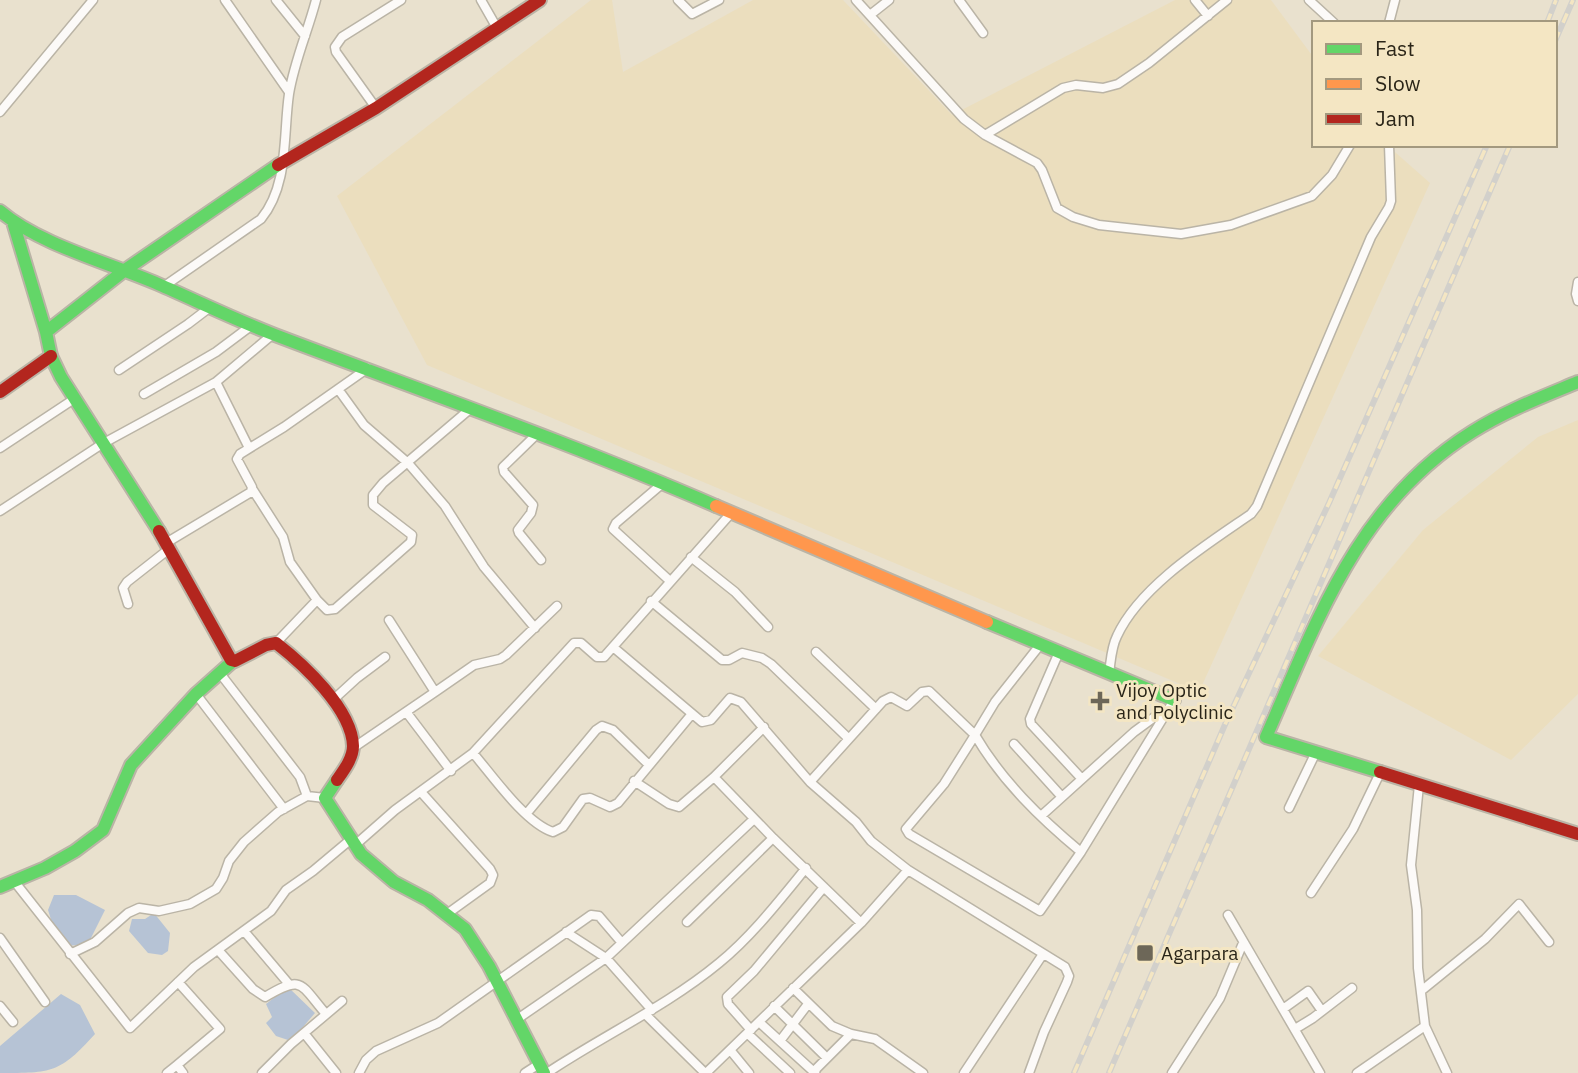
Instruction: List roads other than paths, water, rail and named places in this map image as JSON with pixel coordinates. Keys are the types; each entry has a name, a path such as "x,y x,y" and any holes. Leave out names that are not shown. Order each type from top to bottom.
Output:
{"street":[{"path":"0,112 93,0"},
{"path":"225,0 289,92"},
{"path":"276,0 305,36"},
{"path":"163,287 261,219 268,210 275,195 283,162 289,92 316,0"},
{"path":"376,108 335,47 342,37 401,0"},
{"path":"481,0 497,28"},
{"path":"46,332 125,270 283,162 376,108 540,0"},
{"path":"678,0 692,13 719,0"},
{"path":"856,0 964,119 985,135 1037,163 1057,208 1099,225 1181,234 1231,225 1312,196 1332,175 1349,147"},
{"path":"870,15 889,0"},
{"path":"959,0 983,33"},
{"path":"1195,0 1208,16"},
{"path":"985,135 1063,88 1076,85 1103,88 1118,84 1149,63 1227,0"},
{"path":"1309,0 1332,21"},
{"path":"1390,21 1395,0"},
{"path":"1109,673 1112,647 1118,634 1146,596 1176,568 1251,514 1257,506 1371,237 1389,207 1389,147"},
{"path":"0,211 13,222 89,258 125,270 273,334 368,368 663,483 1109,673 1170,704"},
{"path":"13,222 51,356 74,399 167,546 233,661"},
{"path":"1578,282 1578,301"},
{"path":"119,370 209,308"},
{"path":"144,394 216,352 252,325"},
{"path":"0,511 102,444 216,382 273,334"},
{"path":"0,392 51,356"},
{"path":"368,368 284,427 249,447 237,459 282,537 289,562 327,610 335,609 411,542 412,535 378,510 371,500 383,483 470,409"},
{"path":"216,382 249,447"},
{"path":"1578,382 1474,431 1421,470 1390,501 1362,540 1328,601 1266,737 1578,834"},
{"path":"338,388 356,416 408,463 445,506 491,576 535,628"},
{"path":"0,447 74,399"},
{"path":"537,434 503,467 504,472 533,505 531,513 520,526 519,533 541,560"},
{"path":"663,483 616,523 613,529 670,581"},
{"path":"128,604 124,588 127,582 167,546 253,490"},
{"path":"14,881 130,1028 194,967 271,911 286,890 473,753 574,643 581,643 593,655 601,657 613,647 732,512"},
{"path":"691,557 735,592 768,627"},
{"path":"0,887 65,857 103,830 131,765 196,694 233,661 276,643 317,600"},
{"path":"651,601 722,660 729,660 742,653 766,660 848,738"},
{"path":"325,798 353,748 474,665 506,655 557,606"},
{"path":"389,620 435,692"},
{"path":"276,643 296,660 333,700 351,735 353,748"},
{"path":"1040,645 995,702 944,784 907,826 909,834 1040,911 1081,852 1170,704"},
{"path":"613,647 691,715 706,723 725,701 735,698 764,727 810,782 860,826 871,841 908,870 1065,967 1069,976 1029,1073"},
{"path":"816,652 876,709"},
{"path":"1059,652 1030,719 1031,724 1082,779"},
{"path":"333,700 384,657"},
{"path":"219,673 300,778 307,796"},
{"path":"810,782 848,738 891,697 907,706 922,692 929,691 975,735 1000,773 1041,816 1081,852"},
{"path":"196,694 284,809"},
{"path":"1041,816 1134,732 1170,704"},
{"path":"407,713 451,771"},
{"path":"473,753 527,813 547,830 558,831 583,799 590,798 610,807 618,803 691,715"},
{"path":"527,813 602,726 613,730 648,764"},
{"path":"634,781 669,804 680,807 764,727"},
{"path":"1014,744 1062,797"},
{"path":"1289,808 1316,752"},
{"path":"1311,892 1353,830 1380,772"},
{"path":"714,777 861,922"},
{"path":"1419,785 1410,866 1417,910 1421,991 1425,1026 1447,1073"},
{"path":"421,792 491,869 493,875 490,883 447,914"},
{"path":"70,954 95,942 139,908 159,911 190,904 216,889 229,861 244,842 284,809 307,796 325,798"},
{"path":"325,798 352,843 394,882 428,900 465,929 496,980 544,1070"},
{"path":"516,1020 606,958 754,818"},
{"path":"687,922 773,838"},
{"path":"524,1073 544,1070 649,1012 708,971 735,949 806,869"},
{"path":"566,932 606,958 649,1012 706,1073 861,922 908,870"},
{"path":"790,1073 749,1032 728,1004 727,997 754,971 824,887"},
{"path":"1421,991 1485,939 1519,904 1549,942"},
{"path":"359,1073 366,1060 376,1051 438,1023 594,914 622,943"},
{"path":"1228,915 1320,1073"},
{"path":"244,931 288,984"},
{"path":"0,938 45,1002"},
{"path":"1172,1073 1220,998 1243,943"},
{"path":"218,950 253,989 265,997 288,984 296,983 326,1014"},
{"path":"964,1073 1043,954"},
{"path":"167,1073 220,1029 178,982"},
{"path":"793,988 832,1026 874,1039 923,1073"},
{"path":"1295,1029 1352,988"},
{"path":"1283,1009 1308,991 1322,1011"},
{"path":"262,1073 342,1001"},
{"path":"780,1041 808,1004"},
{"path":"0,1006 13,1022"},
{"path":"774,1006 827,1058"},
{"path":"759,1022 815,1072 851,1034"},
{"path":"1357,1073 1425,1026"},
{"path":"304,1033 336,1073"},
{"path":"730,1051 749,1073"},
{"path":"177,1065 183,1073"}],"water":[{"path":"54,895 76,895 105,910 88,944 67,946 54,929 48,910"},
{"path":"154,913 170,933 168,951 162,955 148,953 129,931 132,919 145,919"},
{"path":"288,987 315,1013 291,1041 276,1036 266,1023 272,1017 266,1004"},
{"path":"61,994 80,1005 95,1034 73,1057 54,1068 0,1073 0,1046"}],"railway":[{"path":"1548,21 1556,0"},
{"path":"1557,36 1573,0"},
{"path":"1074,1073 1227,720 1329,503 1486,147"},
{"path":"1109,1073 1509,147"}],"place":[{"name":"Vijoy Optic and Polyclinic","path":"1100,701"},
{"name":"Agarpara","path":"1145,953"}]}
